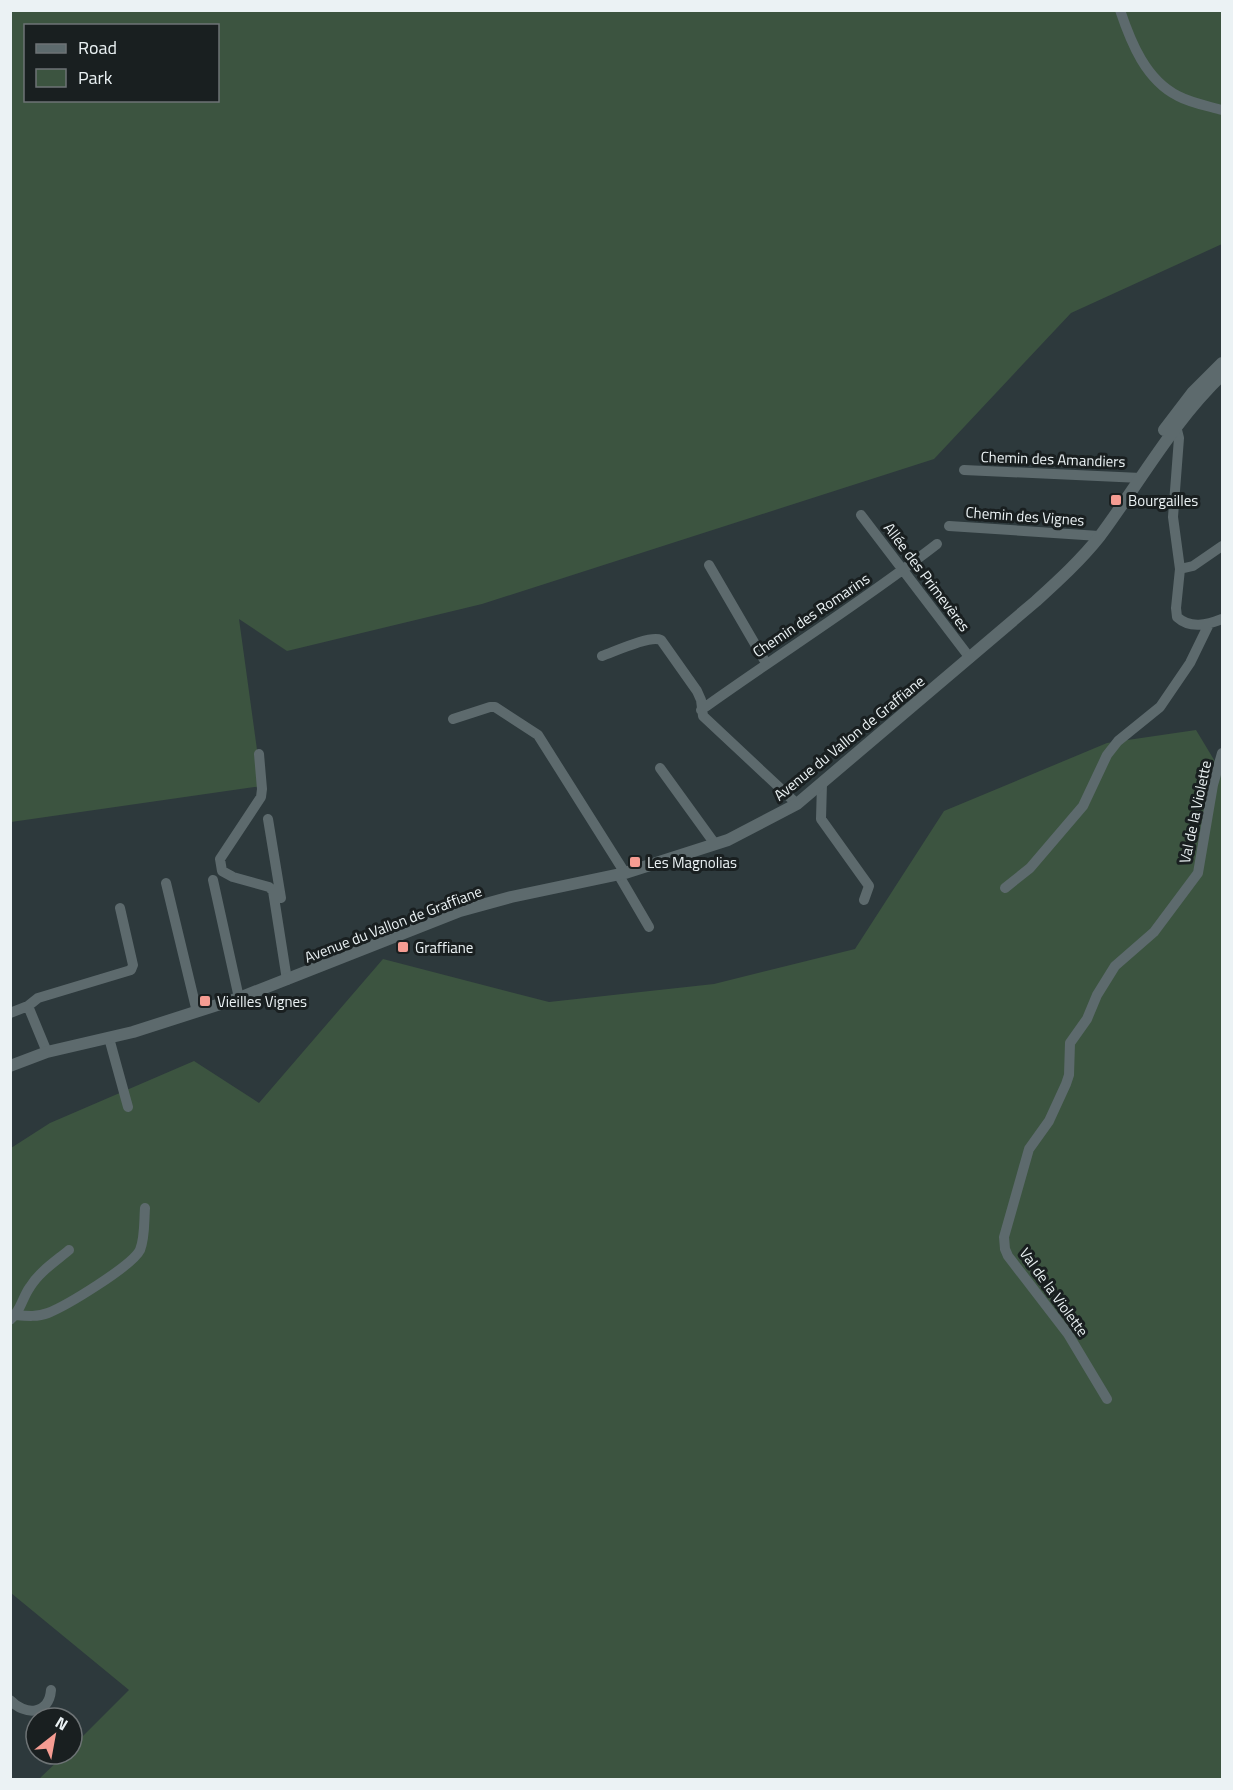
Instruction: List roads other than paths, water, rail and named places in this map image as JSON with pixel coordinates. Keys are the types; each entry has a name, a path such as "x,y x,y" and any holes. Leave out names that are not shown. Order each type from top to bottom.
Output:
{"street":[{"path":"1119,10 1138,56 1162,87 1180,97 1222,110"},
{"name":"Avenue du Vallon de Graffiane","path":"10,1066 46,1052 109,1038 240,998 460,911 511,897 622,874 728,840 796,804 970,658 1070,570 1099,536 1193,392 1222,363"},
{"name":"Avenue du Vallon de Graffiane","path":"1173,424 1222,375"},
{"path":"1173,424 1179,438 1173,525 1180,569 1177,617 1193,625 1209,624 1222,619"},
{"name":"Chemin des Amandiers","path":"964,470 1138,478"},
{"name":"Allée des Primevères","path":"861,515 970,658"},
{"name":"Chemin des Vignes","path":"949,526 1099,536"},
{"name":"Chemin des Romarins","path":"701,710 902,571 937,544"},
{"path":"1180,569 1193,566 1222,546"},
{"path":"709,566 766,663"},
{"path":"1005,888 1030,868 1083,806 1107,755 1118,741 1160,707 1190,663 1209,624"},
{"path":"602,656 648,639 661,640 697,691 701,700 701,710 709,722 796,804"},
{"path":"453,719 490,706 538,735 622,874 649,927"},
{"name":"Val de la Violette","path":"1107,1399 1068,1334 1008,1256 1004,1238 1029,1149 1049,1121 1066,1084 1070,1043 1087,1019 1097,995 1115,966 1155,932 1178,904 1198,873 1213,785 1222,753"},
{"path":"259,754 261,797 220,859 222,871 232,877 269,887 273,891 290,978"},
{"path":"660,768 715,844"},
{"path":"822,783 821,819 869,886 864,900"},
{"path":"268,819 290,978"},
{"path":"213,880 240,998"},
{"path":"166,883 197,1012"},
{"path":"10,1013 28,1006 38,998 131,970 133,965 120,908"},
{"path":"28,1006 46,1052"},
{"path":"109,1038 128,1107"},
{"path":"69,1250 28,1288 13,1318 48,1313 124,1268 139,1251 145,1208"},
{"path":"10,1700 26,1711 36,1711 45,1706 50,1699 51,1690"}],"place":[{"name":"Bourgailles","path":"1116,500"},
{"name":"Les Magnolias","path":"635,862"},
{"name":"Graffiane","path":"403,947"},
{"name":"Vieilles Vignes","path":"205,1001"}]}
